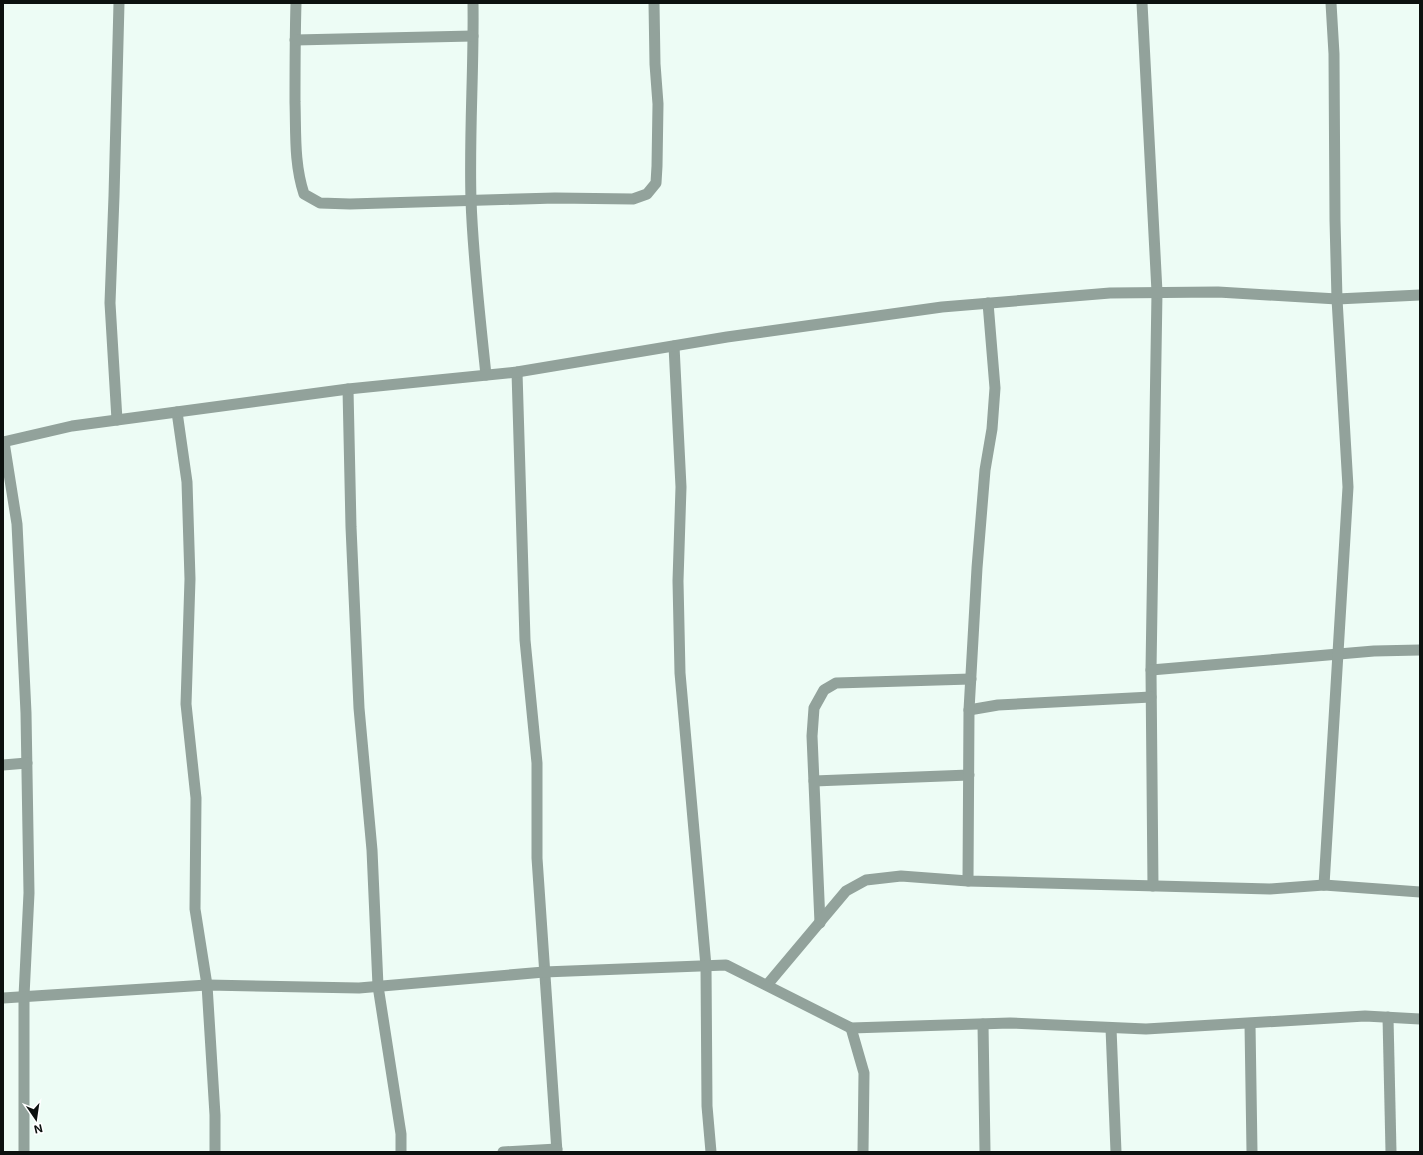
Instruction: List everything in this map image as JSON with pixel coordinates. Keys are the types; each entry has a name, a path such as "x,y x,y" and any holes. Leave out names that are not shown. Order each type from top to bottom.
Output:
{"street":[{"path":"117,420 110,304 119,3"},
{"path":"296,3 296,141 299,177 304,194 320,203 350,204 555,198 633,199 647,194 656,183 657,166 658,104 655,64 654,3"},
{"path":"473,3 471,200 486,375"},
{"path":"1142,3 1158,292 1151,670 1153,886"},
{"path":"1324,885 1348,487 1337,299 1334,54 1331,3"},
{"path":"295,40 473,36"},
{"path":"24,1152 24,996 29,893 27,763 17,524 3,442 72,426 348,389 517,372 727,337 935,308 1110,293 1218,292 1337,299 1420,295"},
{"path":"968,881 969,710 985,470 992,429 995,388 988,303"},
{"path":"674,346 681,487 678,581 680,673 706,966 707,1106 711,1152"},
{"path":"503,1152 557,1150 544,972 538,858 537,763 525,640 517,372"},
{"path":"348,389 351,527 359,708 372,850 378,986 401,1134 401,1152"},
{"path":"177,412 187,482 190,579 186,704 196,798 195,909 207,985 216,1115 215,1152"},
{"path":"1151,670 1374,650 1420,650"},
{"path":"820,923 812,736 814,708 824,690 836,683 971,678"},
{"path":"969,710 998,705 1151,697"},
{"path":"3,765 27,763"},
{"path":"814,781 969,775"},
{"path":"767,985 846,891 866,880 901,876 968,881 1270,889 1324,885 1420,892"},
{"path":"3,998 207,985 359,988 544,972 726,965 851,1028 1010,1023 1146,1029 1365,1016 1420,1019"},
{"path":"1388,1017 1391,1152"},
{"path":"983,1024 985,1152"},
{"path":"1250,1024 1252,1152"},
{"path":"851,1028 864,1073 863,1152"},
{"path":"1111,1028 1116,1152"}]}
